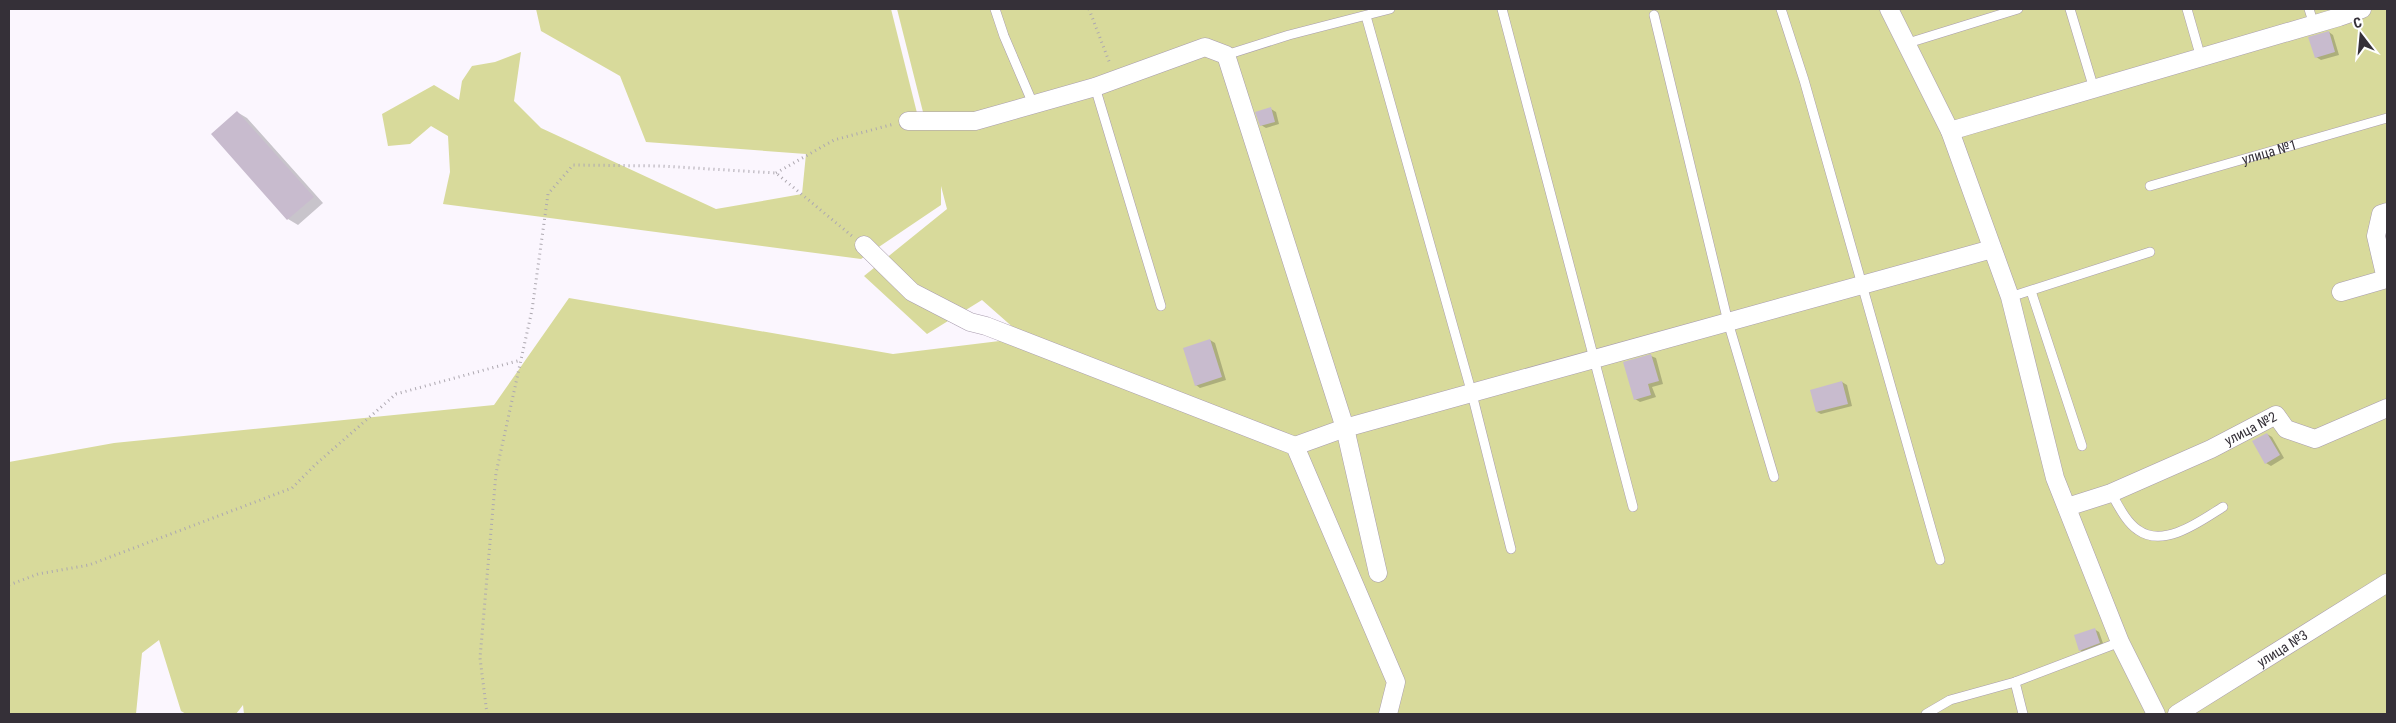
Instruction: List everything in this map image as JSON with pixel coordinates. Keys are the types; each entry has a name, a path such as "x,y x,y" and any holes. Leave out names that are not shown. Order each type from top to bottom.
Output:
{"street":[{"path":"1888,9 1908,43 1950,131 2010,297 2055,478 2120,642 2156,714"},
{"path":"1950,131 2201,58 2312,17 2362,9"},
{"path":"908,121 974,121 1095,87 1205,47 1226,55 1345,428 1378,573"},
{"path":"2341,292 2386,279 2376,236 2381,214 2387,212"},
{"path":"864,245 912,292 970,322 986,326 1295,446 1345,428 1992,249"},
{"name":"улица №2","path":"2067,507 2111,493 2211,449 2276,415 2286,429 2315,439 2387,408"},
{"path":"1295,446 1396,682 1388,714"},
{"name":"улица №3","path":"2177,714 2387,583"}],"lane":[{"path":"995,9 1004,36 1033,104"},
{"path":"1226,55 1289,35 1390,9"},
{"path":"1502,9 1633,507"},
{"path":"1781,9 1804,80 1940,560"},
{"path":"1908,43 2018,9"},
{"path":"2070,9 2094,89"},
{"path":"2187,9 2201,58"},
{"path":"1654,15 1728,322 1774,477"},
{"path":"1366,16 1472,394 1511,549"},
{"path":"1095,87 1161,306"},
{"name":"улица №1","path":"2150,186 2387,118"},
{"path":"2010,297 2150,252"},
{"path":"2031,291 2082,446"},
{"path":"2111,493 2125,516 2138,530 2149,536 2184,532 2223,507"},
{"path":"1926,714 1950,700 2015,682 2120,642"},
{"path":"2015,682 2023,714"}],"path":[{"path":"1089,9 1116,78"},
{"path":"486,714 480,658 496,473 532,310 548,194 573,165 660,166 776,173 834,140 908,121"},
{"path":"776,173 864,245"},
{"path":"9,586 38,574 89,565 292,488 316,464 396,394 521,360"}],"green space":[{"path":"536,9 891,9 917,113 924,116 897,9 2387,9 2387,714 244,714 243,705 236,714 186,714 181,711 159,640 142,653 136,714 9,714 9,462 114,443 494,405 569,298 893,354 1025,338 982,300 927,334 864,276 947,209 941,186 941,205 861,259 443,204 450,172 448,136 431,126 410,144 388,146 382,114 434,85 459,100 462,81 472,66 495,62 521,52 514,101 541,128 716,209 802,194 806,154 646,142 620,76 541,31"}],"building":[{"path":"2329,31 2335,52 2315,58 2308,37"},
{"path":"1271,107 1275,122 1260,126 1255,112"},
{"path":"237,111 314,197 287,220 211,134"},
{"path":"1210,339 1222,377 1195,386 1183,348"},
{"path":"1651,354 1659,381 1648,384 1651,395 1634,400 1623,362"},
{"path":"1842,381 1848,404 1816,412 1810,390"},
{"path":"2267,433 2280,455 2265,464 2252,441"},
{"path":"2095,628 2100,643 2079,651 2074,635"}]}
